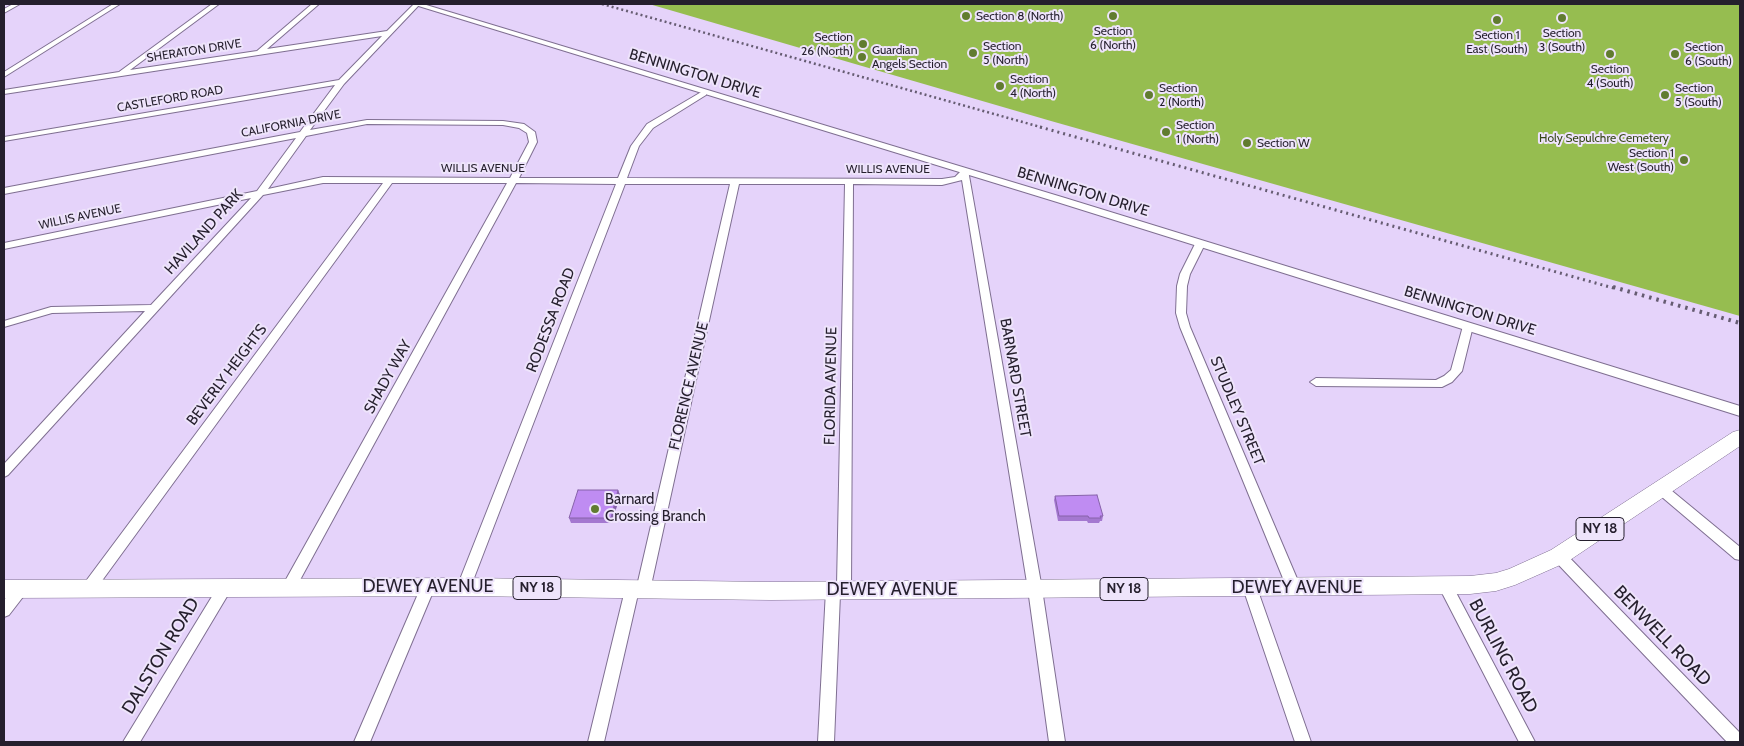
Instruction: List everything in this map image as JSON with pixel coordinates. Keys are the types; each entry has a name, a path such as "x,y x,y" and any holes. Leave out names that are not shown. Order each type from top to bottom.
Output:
{"main road":[{"name":"DEWEY AVENUE","path":"13,589 464,586 637,590 1446,587 1496,582 1515,576 1558,556 1740,437"}],"street":[{"path":"4,11 17,4"},
{"path":"4,75 117,4"},
{"path":"120,74 216,4"},
{"path":"260,52 316,4"},
{"name":"HAVILAND PARK","path":"4,472 260,193 341,82 416,4"},
{"name":"BENNINGTON DRIVE","path":"416,4 1468,326 1740,412"},
{"name":"SHERATON DRIVE","path":"4,92 388,33"},
{"name":"CASTLEFORD ROAD","path":"4,139 341,82"},
{"name":"RODESSA ROAD","path":"464,586 635,146 646,130 703,93"},
{"name":"CALIFORNIA DRIVE","path":"4,191 377,122 513,124 527,129 531,132 533,142 513,181"},
{"name":"WILLIS AVENUE","path":"4,246 323,180 948,182 958,179 965,172"},
{"name":"BARNARD STREET","path":"965,172 1035,589 1058,742"},
{"name":"BEVERLY HEIGHTS","path":"88,589 390,180"},
{"name":"SHADY WAY","path":"289,587 513,181"},
{"name":"FLORENCE AVENUE","path":"596,742 637,590 734,181"},
{"name":"FLORIDA AVENUE","path":"826,742 838,590 849,182"},
{"name":"STUDLEY STREET","path":"1200,244 1185,274 1182,286 1181,313 1190,342 1294,588"},
{"path":"4,324 51,310 155,308"},
{"path":"1316,382 1438,384 1456,372 1468,326"},
{"path":"1661,489 1740,555"},
{"name":"BENWELL ROAD","path":"1558,556 1738,742"},
{"path":"362,742 428,587"},
{"name":"BURLING ROAD","path":"1446,587 1527,742"},
{"path":"1250,588 1303,742"},
{"path":"4,611 13,589"},
{"name":"DALSTON ROAD","path":"131,742 224,589"}],"green space":[{"name":"Holy Sepulchre Cemetery","path":"649,4 1740,4 1740,316 1051,121"}],"building":[{"name":"Barnard Crossing Branch","path":"578,490 618,490 611,518 569,518"},
{"path":"1097,495 1103,516 1100,516 1101,518 1059,516 1055,496"}],"railway":[{"path":"602,4 1044,128"},
{"path":"1040,127 1617,289"},
{"path":"1613,287 1740,323"}],"place":[{"name":"Section 8 (North)","path":"966,16"},
{"name":"Section 6 (North)","path":"1113,16"},
{"name":"Section 3 (South)","path":"1562,18"},
{"name":"Section 1 East (South)","path":"1497,20"},
{"name":"Section 26 (North)","path":"863,44"},
{"name":"Section 5 (North)","path":"973,53"},
{"name":"Section 4 (South)","path":"1610,54"},
{"name":"Section 6 (South)","path":"1675,54"},
{"name":"Guardian Angels Section","path":"862,57"},
{"name":"Section 4 (North)","path":"1000,86"},
{"name":"Section 2 (North)","path":"1149,95"},
{"name":"Section 5 (South)","path":"1665,95"},
{"name":"Section 1 (North)","path":"1166,132"},
{"name":"Section W","path":"1247,143"},
{"name":"Section 1 West (South)","path":"1684,160"},
{"name":"Barnard Crossing Branch","path":"595,509"}]}
